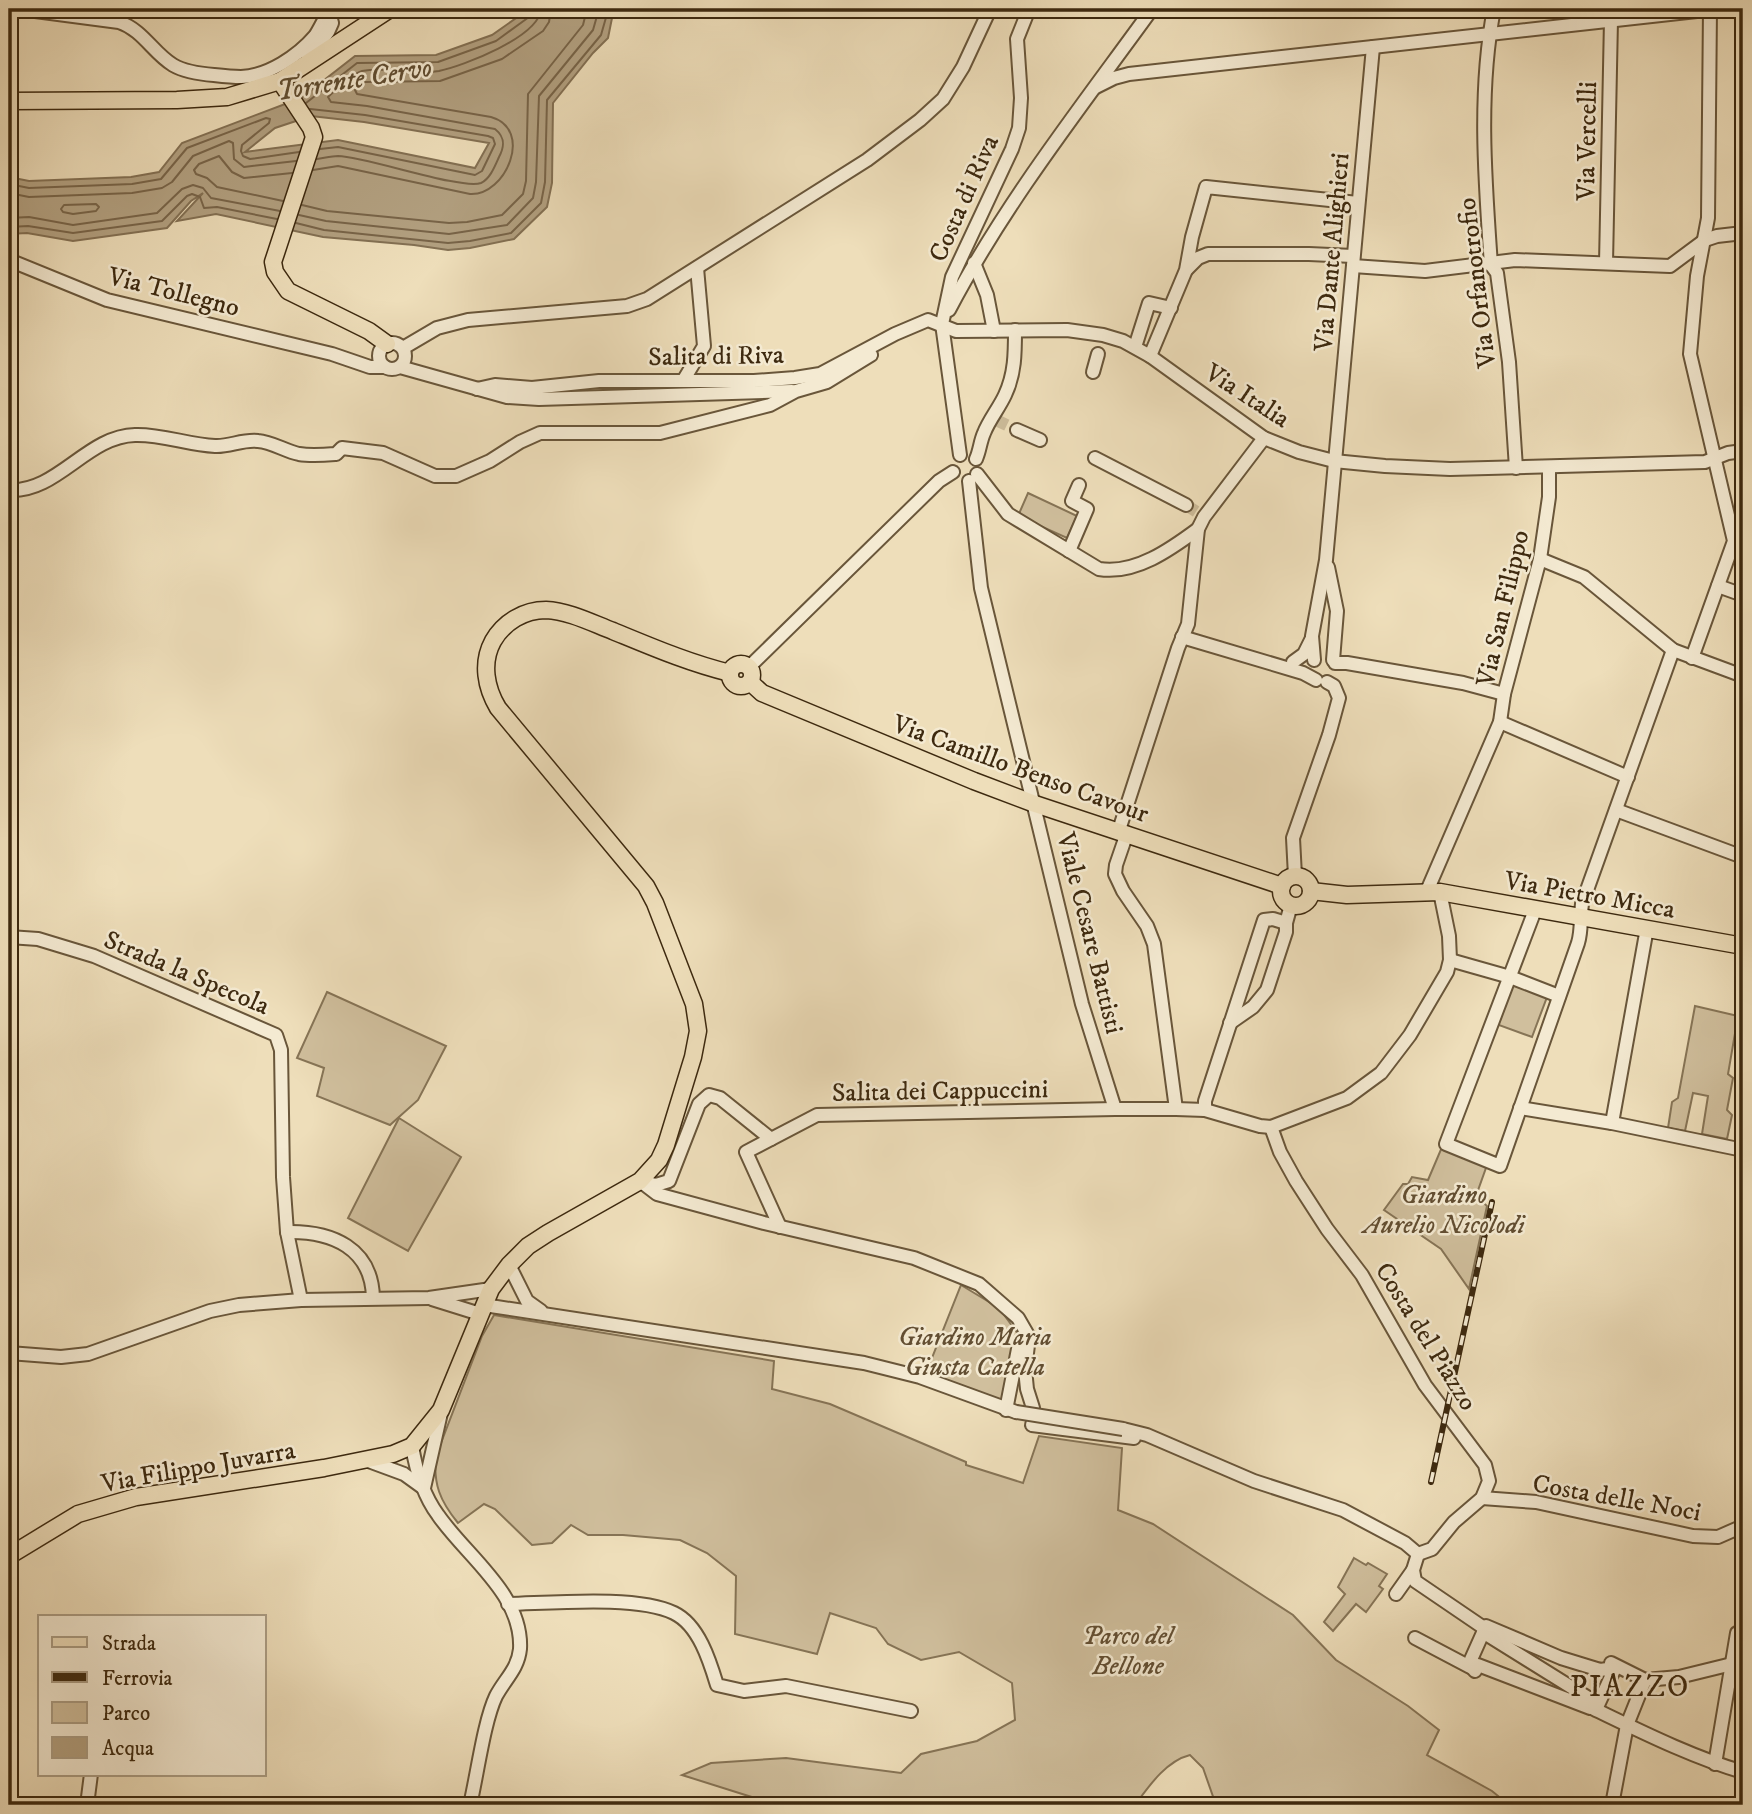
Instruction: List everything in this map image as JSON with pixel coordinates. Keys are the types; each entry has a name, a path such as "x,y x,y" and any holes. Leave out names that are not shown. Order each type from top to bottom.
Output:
{"main road":[{"path":"9,101 177,100 227,97 283,86 295,71 390,9"},
{"path":"283,86 311,128 314,137 273,262 275,272 288,291 369,331 391,347"},
{"path":"412,1446 441,1410 491,1289 509,1265 528,1246 640,1181 654,1166 666,1145 693,1057 698,1031 694,1004 646,886 498,708 487,680 487,657 496,636 505,626 524,614 547,610 576,617 697,665 730,673 736,665 743,664 749,675"},
{"name":"Via Camillo Benso Cavour","path":"749,675 762,693 974,781 1123,832 1289,881"},
{"path":"1305,879 1311,891 1305,903 1291,905 1283,899 1289,881 1305,879"},
{"name":"Via Pietro Micca","path":"1311,891 1335,894 1434,891 1743,946"},
{"name":"Via Filippo Juvarra","path":"9,1556 78,1514 136,1497 366,1460 393,1454 412,1446"}],"street":[{"path":"20,9 119,22 131,26 166,61 177,68 199,74 242,77 259,74 281,64 316,34 329,16"},
{"path":"391,347 406,356 400,367 393,369 385,367 379,356 391,347 437,328 468,320 627,306 647,299 867,160 920,120 943,99 963,67 990,9"},
{"name":"Costa di Riva","path":"960,456 942,324 952,276 1012,149 1019,128 1021,98 1017,39 1029,9"},
{"path":"9,490 24,490 61,472 100,444 133,435 217,446 260,440 314,456 336,454 342,447 397,458 435,476 456,476 490,461 540,433 660,433 770,405 796,391 827,382 863,359 926,328 942,324 974,264 1026,184 1152,9"},
{"name":"Via Orfanotrofio","path":"1494,9 1486,89 1486,197 1491,265 1497,273 1509,362 1516,467"},
{"path":"1692,658 1718,586 1739,542 1690,354 1697,276 1708,218 1710,9"},
{"path":"1096,87 1129,74 1611,20 1668,11 1718,9"},
{"path":"295,71 328,32 332,23 329,16"},
{"name":"Via Vercelli","path":"1606,263 1611,20"},
{"name":"Via Dante Alighieri","path":"1326,559 1373,47"},
{"path":"1150,356 1186,270 1206,187 1358,203"},
{"path":"1186,270 1198,258 1208,254 1318,254 1425,271 1516,260 1670,266 1705,240 1743,233"},
{"name":"Via Tollegno","path":"9,260 107,300 332,354 370,367 385,367"},
{"path":"974,264 987,295 994,331"},
{"path":"684,382 704,346 697,268"},
{"path":"1135,346 1149,303 1171,308"},
{"name":"Salita di Riva","path":"477,389 495,385 532,388 600,381 754,381 820,374 895,334 928,320 942,324"},
{"name":"Via Italia","path":"942,324 956,331 1067,330 1135,346 1264,438 1299,452 1334,461 1450,469 1549,467 1705,463 1728,453 1743,451"},
{"path":"976,459 981,450 983,435 994,419 1013,376 1016,357 1015,330"},
{"name":"Via Tollegno","path":"332,354 367,356 391,347"},
{"path":"1093,372 1098,354"},
{"name":"Salita di Riva","path":"400,367 507,397 796,391"},
{"path":"1017,430 1040,440"},
{"path":"973,477 1008,514 1098,569 1115,569 1154,559 1200,519 1264,438"},
{"path":"968,454 976,459 979,466 973,477 961,480 953,472 954,461 968,454"},
{"path":"1096,458 1186,505"},
{"name":"Via San Filippo","path":"1434,891 1500,722 1504,694 1539,559 1549,497 1549,467"},
{"path":"749,675 939,481 953,472"},
{"name":"Viale Cesare Battisti","path":"973,477 981,588 1082,1004 1115,1108"},
{"path":"1069,551 1087,509 1072,501 1079,485"},
{"path":"1176,1109 1154,944 1147,926 1115,874 1123,832 1188,624 1200,519"},
{"path":"1322,681 1311,675 1312,636 1326,559"},
{"path":"1322,681 1335,674 1337,611 1326,559"},
{"path":"1539,559 1584,577 1673,650 1743,676"},
{"path":"1718,586 1743,595"},
{"path":"1293,662 1304,654 1312,636"},
{"path":"1182,637 1303,673 1334,686 1339,698 1293,838 1289,881"},
{"path":"1535,910 1446,1144 1500,1166 1581,931 1583,904 1673,650"},
{"path":"1268,663 1313,662 1321,656 1334,662 1463,683 1504,694"},
{"path":"1500,722 1628,777"},
{"path":"1616,810 1743,858"},
{"path":"1271,1127 1347,1098 1381,1073 1410,1035 1447,972 1450,960 1449,936 1434,891"},
{"path":"1230,1023 1253,1007 1267,990 1286,932 1291,905"},
{"path":"1205,1110 1205,1101 1264,920 1273,919 1286,923"},
{"path":"1612,1124 1647,928"},
{"name":"Strada la Specola","path":"9,937 38,939 94,956 276,1035 281,1050 283,1177 287,1232 301,1300"},
{"path":"1450,960 1510,977 1559,996"},
{"path":"640,1181 656,1185 669,1181 699,1104 709,1095 720,1098 771,1139"},
{"path":"1520,1108 1743,1150"},
{"name":"Salita dei Cappuccini","path":"780,1227 746,1153 817,1115 1176,1109 1205,1110 1271,1127"},
{"name":"Costa del Piazzo","path":"1271,1127 1280,1152 1296,1181 1327,1229 1362,1275 1425,1385 1485,1465 1489,1481 1482,1498"},
{"path":"640,1181 657,1194 780,1227 914,1258 979,1284 1018,1318 1028,1337 1025,1369 1033,1415 1032,1425 1135,1438 1147,1435"},
{"path":"287,1232 310,1232 325,1236 338,1240 354,1252 373,1279 373,1298"},
{"path":"509,1265 527,1301 551,1315"},
{"path":"9,1353 75,1357 221,1308 301,1300 429,1298 491,1289"},
{"path":"429,1298 482,1310 551,1315 864,1363 920,1377 1011,1411 1147,1435 1254,1481 1343,1510 1405,1543 1418,1554"},
{"path":"1011,1411 1019,1344"},
{"path":"424,1488 441,1410"},
{"path":"412,1446 415,1469 437,1514 493,1581 519,1623 520,1650 514,1671 496,1697 470,1805"},
{"name":"Via Filippo Juvarra","path":"366,1460 404,1474 424,1488"},
{"path":"1418,1554 1432,1549 1454,1522 1482,1498"},
{"name":"Costa delle Noci","path":"1482,1498 1536,1502 1693,1536 1718,1537 1743,1526"},
{"path":"1396,1594 1413,1570 1418,1554"},
{"path":"1413,1570 1415,1581 1487,1633 1627,1725 1715,1764 1743,1772"},
{"path":"509,1604 637,1602 676,1613 691,1628 707,1651 717,1685 744,1691 786,1686 911,1711"},
{"path":"1470,1667 1469,1664 1487,1633 1486,1626 1561,1658 1600,1670 1610,1666 1645,1680 1679,1678 1732,1664"},
{"path":"1715,1764 1737,1633 1743,1630"},
{"path":"1415,1638 1475,1671 1478,1665 1595,1705"},
{"path":"1595,1705 1598,1705 1615,1668 1610,1666"},
{"path":"1612,1805 1627,1725 1645,1680"},
{"path":"87,1805 91,1776"}],"green space":[{"path":"1028,493 1077,516 1067,538 1018,516"},
{"path":"1510,984 1547,997 1532,1037 1496,1024"},
{"path":"327,992 446,1046 418,1100 390,1125 317,1096 324,1068 297,1058"},
{"path":"1695,1006 1738,1016 1728,1074 1733,1078 1727,1110 1732,1115 1727,1139 1702,1134 1708,1096 1693,1093 1685,1131 1668,1128 1672,1102 1678,1098"},
{"path":"399,1118 461,1157 408,1251 348,1218"},
{"name":"Giardino Aurelio Nicolodi","path":"1442,1147 1487,1165 1476,1196 1487,1206 1469,1289 1441,1249 1384,1210 1403,1184 1408,1184 1412,1177 1428,1180"},
{"name":"Giardino Maria Giusta Catella","path":"961,1285 999,1308 1021,1338 1014,1345 1001,1404 926,1373"},
{"name":"Parco del Bellone","path":"494,1315 774,1361 772,1389 830,1404 966,1462 966,1465 1023,1483 1039,1436 1122,1448 1118,1510 1153,1524 1293,1615 1336,1660 1408,1706 1439,1730 1427,1755 1492,1791 1509,1805 1216,1805 1203,1768 1190,1755 1166,1768 1135,1805 777,1805 682,1775 711,1763 786,1758 901,1773 921,1754 977,1741 1015,1720 1012,1683 959,1652 921,1660 888,1644 876,1628 830,1613 817,1654 735,1634 736,1576 707,1553 680,1540 588,1535 571,1525 552,1543 532,1545 495,1509 484,1504 458,1523 439,1492 436,1456 482,1336"},
{"path":"1354,1558 1387,1574 1379,1586 1383,1589 1366,1612 1356,1604 1333,1631 1324,1622 1345,1594 1338,1587"}],"water":[{"name":"Torrente Cervo","path":"529,9 644,9 632,17 612,18 608,38 553,103 552,183 547,207 514,239 448,250 323,237 216,214 177,221 203,193 191,201 167,228 73,241 27,233 9,234 9,177 29,181 131,177 159,172 182,143 301,98 355,56 436,55 492,35","holes":["311,116 489,143 475,168 338,140 245,152 275,128"]}],"tunnel":[{"path":"996,420 1017,430"},
{"path":"1186,505 1197,512"}],"railway":[{"path":"1431,1482 1492,1202"}],"district":[{"name":"PIAZZO","path":"1630,1686"}]}
